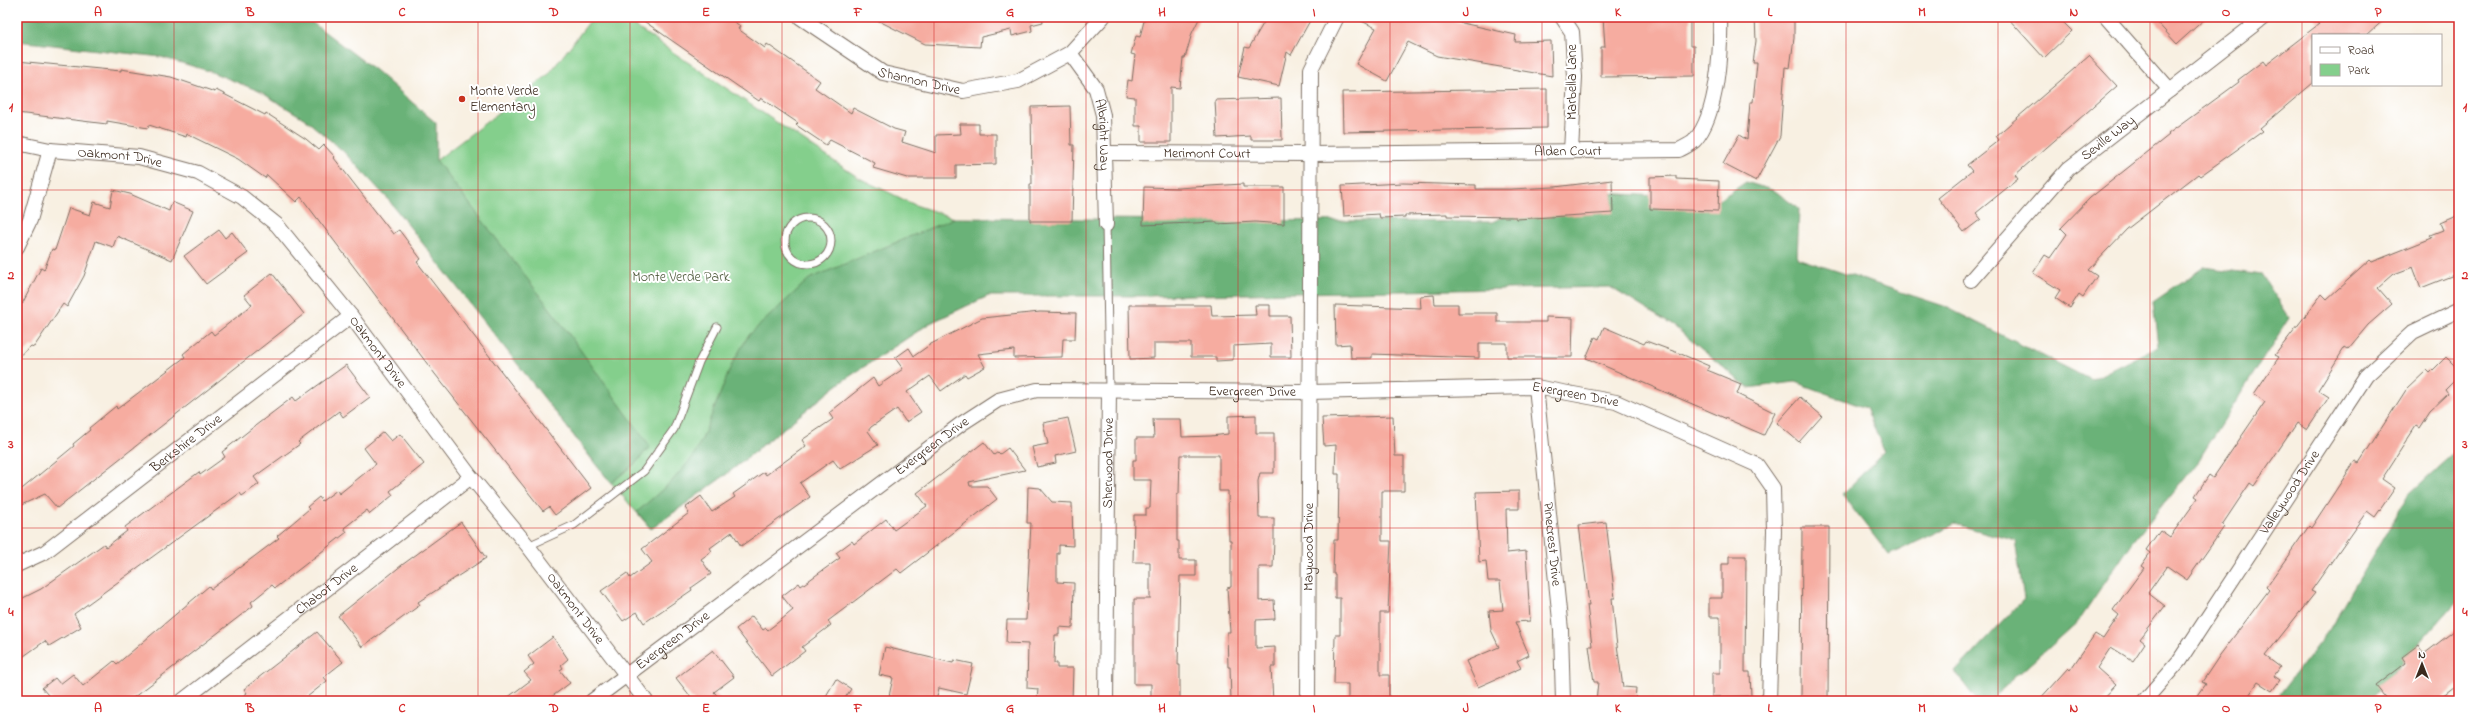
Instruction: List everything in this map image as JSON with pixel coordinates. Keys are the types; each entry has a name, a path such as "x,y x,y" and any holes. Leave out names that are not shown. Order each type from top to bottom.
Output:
{"street":[{"name":"Shannon Drive","path":"800,17 883,73 963,91 1018,81 1070,53 1102,17"},
{"path":"1308,392 1311,69 1337,17"},
{"name":"Marbella Lane","path":"1562,17 1572,32 1574,70 1571,151"},
{"name":"Alden Court","path":"1310,154 1679,150 1695,140 1709,114 1718,77 1720,17"},
{"path":"2106,17 2170,90"},
{"name":"Seville Way","path":"1971,280 2068,169 2264,17"},
{"name":"Albright Way","path":"1070,53 1096,89 1103,115 1106,226"},
{"name":"Oakmont Drive","path":"17,143 50,150 139,157 198,173 242,197 277,226 351,316 471,477 528,546 646,701"},
{"path":"17,247 30,220 50,150"},
{"name":"Merimont Court","path":"1104,153 1310,154"},
{"name":"Valleywood Drive","path":"2144,701 2178,660 2366,376 2414,332 2459,310"},
{"name":"Berkshire Drive","path":"17,565 45,552 351,316"},
{"name":"Evergreen Drive","path":"592,701 961,424 998,400 1037,390 1308,392 1536,387 1616,402 1757,465 1773,488 1774,532 1769,701"},
{"name":"Pinecrest Drive","path":"1536,387 1561,630 1563,701"},
{"name":"Sherwood Drive","path":"1106,701 1110,390"},
{"name":"Maywood Drive","path":"1308,392 1308,701"},
{"name":"Chabot Drive","path":"182,701 471,477"}],"lane":[{"path":"800,219 815,219 827,228 831,243 825,256 820,261 805,264 798,262 787,252 785,236 788,229 800,219"},
{"name":"Sherwood Drive","path":"1106,226 1110,390"},
{"path":"528,546 574,525 644,471 674,429 699,362 717,327"}],"green space":[{"path":"17,17 305,17 375,70 436,123 436,160 555,315 650,446 637,462 611,483 387,198 343,151 305,119 259,91 209,71 161,57 17,41"},
{"name":"Monte Verde Park","path":"593,17 621,17 859,178 915,205 954,218 988,296 930,323 841,382 728,473 651,529 596,465 486,321 387,198 548,75"},
{"path":"1746,182 1775,191 1799,209 1797,258 1944,306 2091,380 2158,346 2153,302 2204,267 2262,275 2289,318 2198,461 2132,543 2081,618 1989,701 1977,701 1955,672 2024,599 2015,541 1955,524 1889,555 1842,495 1884,451 1866,408 1795,382 1748,388 1675,327 1610,287 1143,296 988,296 930,323 841,382 728,473 651,529 637,512 672,481 692,458 702,439 732,364 748,336 809,279 954,218 1492,222 1559,191 1661,196 1702,211"},
{"path":"2459,448 2459,599 2368,701 2274,701 2329,630 2409,494"}],"building":[{"path":"638,17 728,17 740,26 738,29 765,48 767,44 820,81 815,88 851,113 853,108 894,129 905,132 902,142 936,153 936,135 961,134 960,124 979,124 979,134 996,134 996,164 956,165 956,178 907,178 873,168 875,163 830,140 826,145 796,125 798,123 761,98 759,101"},
{"path":"871,17 1042,17 1043,22 1031,25 1032,31 1012,36 1011,30 981,37 980,47 925,44"},
{"path":"1145,17 1200,17 1192,33 1185,58 1183,58 1180,88 1171,87 1171,142 1141,142 1141,126 1135,126 1135,97 1126,96 1128,80 1132,81 1135,55 1131,54 1136,36 1140,37"},
{"path":"1267,17 1312,17 1291,55 1287,52 1279,86 1238,77 1245,47 1249,48"},
{"path":"1353,17 1435,17 1516,35 1515,42 1551,41 1552,76 1437,56 1408,42 1387,81 1356,64 1376,28"},
{"path":"1603,17 1690,17 1690,46 1694,46 1694,76 1601,77 1601,47 1605,47"},
{"path":"1755,17 1794,17 1794,38 1790,68 1785,67 1780,136 1756,181 1723,164 1739,135 1747,140 1750,102 1753,102 1757,63 1753,63 1756,41"},
{"path":"2007,17 2058,17 2072,31 2044,58"},
{"path":"2152,17 2207,17 2177,44"},
{"path":"2313,17 2387,17 2368,34 2312,34 2312,84 2260,128 2263,131 2200,176 2198,174 2127,229 2088,270 2097,276 2083,297 2079,294 2070,308 2055,298 2060,290 2033,273 2045,255 2050,258 2067,234 2061,228 2090,198 2169,135 2168,134 2239,82 2238,80 2263,61 2266,65 2319,24"},
{"path":"2089,56 2117,86 2015,175 2018,179 1976,213 1981,219 1964,232 1938,198 1972,171 1967,165 1999,140 1996,136"},
{"path":"17,61 121,71 121,69 171,77 215,92 216,90 265,115 266,113 306,139 319,150 324,145 335,157 334,158 393,234 399,230 421,259 417,262 591,488 555,515 549,507 543,511 435,374 301,197 296,202 267,175 265,178 238,159 187,134 186,137 149,125 148,128 107,121 107,124 17,113"},
{"path":"1547,89 1547,128 1343,132 1342,92"},
{"path":"1281,98 1282,140 1251,140 1251,136 1217,138 1215,100"},
{"path":"1070,106 1071,145 1074,145 1072,221 1030,221 1030,184 1032,184 1031,107"},
{"path":"1676,176 1676,179 1719,181 1718,211 1650,209 1650,177"},
{"path":"1612,180 1613,213 1517,219 1516,217 1447,216 1447,214 1405,215 1405,217 1380,218 1379,214 1344,216 1342,186 1403,183 1476,185 1476,189 1510,189 1555,187"},
{"path":"1243,184 1243,187 1284,187 1284,224 1255,222 1217,224 1217,222 1143,225 1144,187 1177,188"},
{"path":"113,190 130,194 169,211 172,202 193,211 172,260 117,236 113,247 96,241 84,276 67,307 63,304 34,347 31,346 17,359 17,301 22,304 41,268 44,270 52,249 55,250 69,208 90,215 94,202 110,207"},
{"path":"2456,216 2459,224 2459,273 2421,288 2413,267 2394,274 2378,288 2392,304 2368,325 2348,349 2345,347 2318,390 2329,397 2307,430 2297,423 2254,486 2250,483 2222,525 2224,527 2187,580 2167,566 2148,593 2165,606 2140,639 2145,643 2133,661 2111,647 2097,668 2116,685 2101,701 2038,701 2068,668 2070,670 2095,634 2103,639 2119,615 2113,610 2144,568 2141,566 2150,553 2146,550 2160,530 2170,537 2198,498 2195,496 2209,475 2213,478 2265,402 2254,394 2279,357 2275,355 2322,294 2327,299 2370,260 2372,262 2432,238 2430,235 2443,230 2440,223"},
{"path":"219,230 225,238 232,232 248,253 206,284 184,256"},
{"path":"272,273 304,314 57,508 45,494 17,507 17,493 74,446 73,444 90,430 89,428 116,406 117,409 185,357 183,354 211,331 214,335 252,305 244,295"},
{"path":"1434,295 1435,304 1458,304 1458,313 1497,313 1497,322 1546,322 1546,317 1573,318 1572,357 1507,357 1507,343 1479,343 1479,358 1372,354 1372,358 1351,358 1350,344 1336,345 1335,305 1421,308 1420,296"},
{"path":"1129,305 1211,305 1212,316 1256,315 1255,305 1270,305 1270,316 1290,316 1291,357 1271,357 1271,344 1233,346 1233,360 1216,361 1216,357 1191,357 1191,343 1154,343 1154,358 1130,359"},
{"path":"1040,312 1076,313 1075,339 1063,339 1062,357 1014,358 1014,350 978,354 985,367 967,377 965,374 941,391 930,376 907,392 921,412 906,422 897,409 871,427 868,431 878,445 840,469 833,460 800,483 810,497 741,546 732,532 710,548 712,551 701,559 711,574 691,588 692,590 644,623 637,612 623,621 601,591 627,573 630,578 652,562 642,549 689,513 685,508 701,496 712,512 735,497 733,494 764,472 766,475 806,446 802,440 833,419 829,413 873,378 878,386 903,369 895,358 909,348 914,356 931,344 982,318"},
{"path":"1604,327 1644,344 1646,341 1681,354 1709,366 1707,370 1741,384 1737,394 1775,413 1764,435 1586,358 1595,337 1599,339"},
{"path":"2446,357 2459,370 2459,376 2445,390 2448,394 2430,411 2419,428 2416,426 2382,479 2395,488 2375,517 2367,511 2311,591 2315,593 2265,656 2280,667 2274,676 2280,680 2272,691 2258,682 2245,701 2194,701 2206,684 2202,682 2220,655 2269,590 2266,587 2309,526 2311,528 2355,461 2359,463 2406,390 2427,370 2430,373"},
{"path":"346,365 370,397 343,417 339,411 298,442 300,444 254,477 259,484 242,496 240,493 74,614 81,627 49,646 45,641 17,661 17,601 41,589 104,544 106,547 127,531 125,527 199,472 200,475 225,457 222,452 293,397 296,401"},
{"path":"1800,397 1822,416 1799,442 1777,423"},
{"path":"1256,415 1256,433 1274,433 1274,473 1260,473 1258,481 1259,518 1274,518 1273,567 1259,567 1259,601 1274,600 1275,619 1256,620 1256,648 1275,647 1275,667 1271,667 1273,701 1231,701 1230,667 1228,667 1227,632 1230,632 1227,588 1231,587 1231,540 1229,540 1228,491 1219,491 1219,455 1180,455 1179,494 1177,494 1177,541 1179,541 1179,560 1196,560 1196,576 1180,576 1178,665 1180,665 1180,700 1151,700 1151,684 1134,684 1134,599 1150,599 1150,562 1133,562 1134,515 1146,515 1146,508 1150,508 1151,480 1133,480 1133,460 1136,460 1136,438 1154,438 1153,419 1181,419 1182,437 1211,436 1228,434 1228,416"},
{"path":"1393,416 1395,456 1404,456 1404,491 1382,491 1382,541 1391,541 1388,613 1380,613 1380,675 1389,675 1389,698 1348,699 1348,684 1334,684 1335,635 1340,635 1340,598 1335,598 1335,574 1333,574 1334,540 1338,540 1339,474 1335,474 1336,445 1324,446 1322,418"},
{"path":"1068,418 1076,451 1055,456 1056,463 1037,467 1032,447 1048,444 1043,423"},
{"path":"383,432 391,441 400,434 424,464 390,491 393,495 370,514 367,510 344,528 347,532 275,588 272,585 251,602 253,606 129,701 53,701 42,688 55,678 60,684 73,674 83,686 114,661 117,664 209,586 211,589 279,538 277,536 309,509 307,507 319,497 322,501 337,490 339,494 376,464 364,448"},
{"path":"984,442 994,455 998,452 1000,454 1008,448 1025,470 969,482 970,486 987,486 997,499 901,573 897,569 828,621 831,625 802,647 805,651 772,676 736,629 752,616 763,630 766,628 768,630 793,610 782,596 799,583 801,586 840,558 836,553 852,541 854,544 886,519 894,530 927,506 917,493"},
{"path":"1028,487 1040,488 1052,502 1072,503 1073,546 1059,545 1059,553 1057,553 1057,582 1074,583 1073,628 1059,627 1059,635 1055,635 1054,663 1057,663 1057,668 1073,668 1072,701 1037,701 1038,689 1027,688 1028,644 1006,643 1007,620 1026,620 1031,523 1027,523"},
{"path":"1519,491 1519,509 1506,509 1507,553 1526,551 1530,621 1515,622 1529,655 1517,661 1521,668 1478,687 1466,661 1499,647 1491,630 1489,611 1503,610 1500,581 1488,581 1486,561 1479,562 1476,492"},
{"path":"461,522 486,558 418,602 420,605 362,647 338,616 402,565"},
{"path":"1606,522 1615,598 1612,598 1616,638 1623,687 1636,688 1635,701 1596,701 1598,682 1594,682 1589,646 1592,646 1587,605 1589,605 1579,525"},
{"path":"1802,527 1829,527 1828,701 1801,701"},
{"path":"1729,556 1746,556 1745,672 1750,672 1751,696 1712,697 1712,673 1720,673 1720,617 1709,617 1709,598 1722,598 1722,564 1729,564"},
{"path":"2459,627 2459,684 2437,701 2388,701 2376,686 2406,663 2402,657 2418,645 2424,654"},
{"path":"317,632 343,662 324,677 327,681 302,701 237,701 247,693 244,689"},
{"path":"553,637 568,659 561,665 563,668 560,670 570,683 546,701 503,701 531,680 524,672 534,664 528,656"},
{"path":"885,647 953,663 954,660 973,664 966,694 939,688 936,701 910,701 889,696 893,678 879,675"},
{"path":"713,650 734,677 714,692 722,701 694,701 676,678"},
{"path":"836,679 851,689 843,701 823,701"}],"place":[{"name":"Monte Verde Elementary","path":"462,99"}]}
